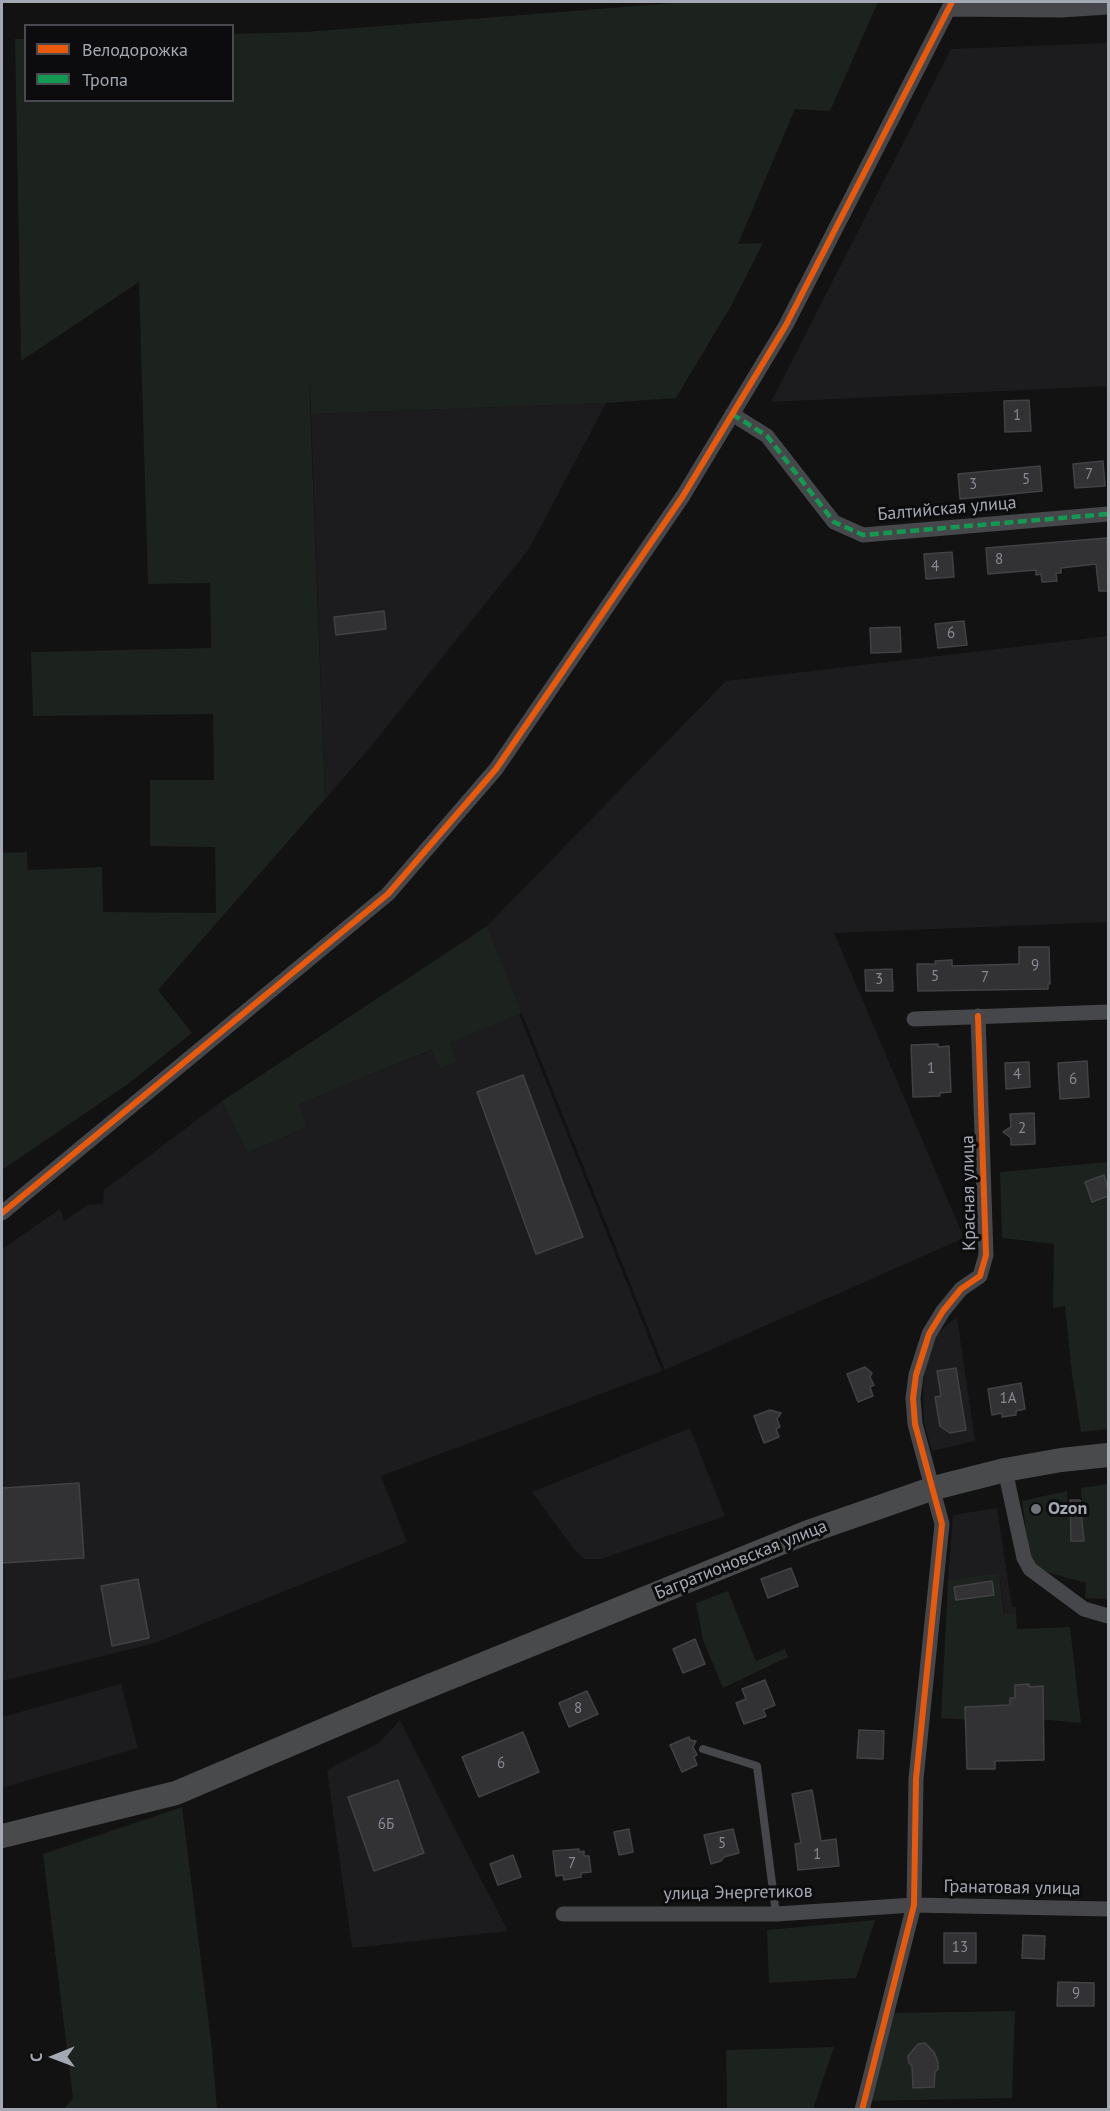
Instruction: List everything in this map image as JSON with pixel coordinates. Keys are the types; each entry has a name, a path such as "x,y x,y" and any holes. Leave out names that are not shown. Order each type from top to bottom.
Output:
{"main road":[{"name":"Багратионовская улица","path":"2,1836 176,1792 385,1704 808,1532 934,1488 1005,1470 1060,1460 1108,1455"}],"street":[{"path":"2,1213 388,894 496,769 684,496 786,325 950,5 1060,10 1108,7"},
{"name":"Балтийская улица","path":"732,414 767,436 834,522 863,535 1108,514"},
{"path":"914,1019 1108,1012"},
{"name":"Красная улица","path":"862,2109 914,1905 915,1779 942,1524 915,1424 913,1398 916,1375 929,1334 943,1311 961,1289 980,1276 986,1255 978,1016"},
{"path":"1005,1470 1024,1558 1030,1569 1084,1609 1108,1616"},
{"name":"Гранатовая улица","path":"914,1905 1108,1909"},
{"name":"улица Энергетиков","path":"563,1914 776,1914 914,1905"}],"lane":[{"path":"703,1749 757,1766 776,1914"}],"shaded area":[{"path":"687,2 878,2 830,111 795,109 738,244 763,243 731,306 676,398 606,403 311,414 309,377 325,799 158,990 192,1033 128,1084 2,1170 2,853 27,852 28,870 102,867 103,912 216,913 215,847 150,846 150,780 214,780 213,714 33,716 31,652 211,648 210,583 148,584 139,282 21,361 15,39 24,39 24,102 234,102 234,34 305,32"},
{"path":"1108,43 1108,386 771,402 951,49"},
{"path":"606,403 529,549 368,750 325,799 311,414"},
{"path":"1108,636 1108,922 834,933 964,1238 665,1370 487,926 726,681"},
{"path":"487,926 522,1013 450,1043 457,1062 440,1069 431,1050 299,1104 307,1127 247,1153 222,1101"},
{"path":"519,1014 662,1371 381,1476 407,1542 155,1643 2,1681 2,1249 60,1209 64,1221 87,1205 103,1204 104,1190 222,1101 247,1153 307,1127 298,1104 432,1050 440,1069 457,1062 449,1043"},
{"path":"1108,1162 1108,1429 1081,1432 1065,1306 1053,1308 1054,1244 1002,1238 1000,1172"},
{"path":"957,1317 975,1441 932,1451 924,1423 925,1368 937,1333"},
{"path":"690,1428 725,1516 601,1559 585,1559 573,1548 532,1492"},
{"path":"1108,1484 1108,1599 1085,1598 1086,1583 1031,1568 1022,1501 1067,1491 1071,1541 1084,1541 1081,1488"},
{"path":"997,1508 1012,1607 1016,1607 1016,1614 1005,1614 999,1573 948,1580 953,1515"},
{"path":"999,1573 1004,1614 1016,1614 1017,1629 1070,1627 1081,1723 1038,1719 1000,1722 941,1718 948,1580"},
{"path":"728,1591 756,1661 785,1649 788,1657 723,1688 703,1640 696,1603"},
{"path":"121,1684 138,1748 2,1788 2,1717"},
{"path":"400,1720 508,1931 352,1948 327,1770 379,1743"},
{"path":"182,1807 212,2049 217,2109 64,2109 73,2098 43,1854"},
{"path":"875,1920 856,1978 769,1983 767,1930"},
{"path":"1015,2011 1012,2098 868,2101 892,2013"},
{"path":"834,2047 813,2109 727,2109 726,2050"}],"building":[{"path":"1029,400 1031,431 1005,432 1004,401"},
{"path":"1103,461 1105,486 1075,488 1073,464"},
{"path":"1040,466 1042,491 960,499 958,474"},
{"path":"1107,538 1108,591 1099,591 1096,564 1061,568 1061,573 1056,573 1057,581 1042,582 1041,574 1036,575 1036,570 988,574 986,548"},
{"path":"952,552 954,577 926,579 924,554"},
{"path":"384,611 386,629 336,635 334,617"},
{"path":"964,621 967,645 938,648 935,624"},
{"path":"900,627 901,652 871,653 870,628"},
{"path":"1019,947 1049,947 1050,984 1048,984 1048,989 918,991 917,964 936,964 935,961 952,960 952,966 1019,964"},
{"path":"892,969 893,991 866,991 865,970"},
{"path":"938,1044 938,1047 949,1046 951,1092 940,1093 940,1096 913,1097 911,1045"},
{"path":"1087,1061 1089,1097 1060,1099 1058,1063"},
{"path":"1029,1062 1030,1087 1006,1089 1005,1063"},
{"path":"523,1075 583,1237 536,1254 477,1092"},
{"path":"1034,1113 1035,1144 1011,1145 1011,1138 1003,1132 1011,1127 1010,1114"},
{"path":"1104,1175 1108,1196 1092,1202 1085,1182"},
{"path":"865,1367 872,1373 870,1377 874,1385 870,1387 873,1396 858,1402 847,1374"},
{"path":"956,1368 966,1430 950,1433 940,1426 935,1397 941,1396 937,1371"},
{"path":"1021,1383 1025,1409 1016,1411 1016,1415 1002,1417 1002,1413 992,1415 988,1389"},
{"path":"770,1410 781,1413 777,1419 780,1427 776,1429 779,1437 764,1443 754,1416"},
{"path":"79,1483 84,1558 2,1563 2,1488"},
{"path":"1070,1500 1080,1500 1084,1541 1071,1541"},
{"path":"791,1568 798,1586 768,1598 761,1579"},
{"path":"138,1579 149,1638 112,1646 101,1586"},
{"path":"992,1581 994,1595 956,1600 954,1587"},
{"path":"695,1639 705,1664 683,1673 673,1649"},
{"path":"765,1680 775,1705 763,1710 766,1716 744,1724 736,1703 746,1699 742,1689"},
{"path":"1029,1684 1029,1687 1043,1686 1044,1760 995,1761 995,1769 967,1769 965,1707 1010,1705 1010,1698 1015,1698 1015,1685"},
{"path":"587,1691 598,1714 569,1727 559,1703"},
{"path":"859,1730 884,1731 883,1759 857,1758"},
{"path":"523,1732 539,1772 479,1797 462,1757"},
{"path":"689,1737 690,1740 696,1741 693,1747 697,1755 694,1757 697,1765 682,1772 670,1745"},
{"path":"398,1780 424,1853 374,1871 348,1797"},
{"path":"812,1790 821,1841 836,1839 839,1866 798,1870 795,1844 801,1843 792,1794"},
{"path":"629,1829 633,1852 619,1855 614,1832"},
{"path":"733,1829 739,1853 711,1864 704,1835"},
{"path":"579,1849 579,1852 584,1851 584,1856 589,1856 591,1872 581,1873 581,1877 564,1880 563,1875 556,1876 553,1851"},
{"path":"513,1855 521,1877 498,1885 490,1864"},
{"path":"944,1933 976,1933 976,1963 944,1963"},
{"path":"1023,1935 1045,1936 1044,1959 1022,1958"},
{"path":"1058,1982 1094,1983 1094,2006 1057,2006"},
{"path":"925,2043 934,2052 938,2062 934,2087 913,2088 912,2066 908,2056 918,2044"}],"marked path":[{"path":"732,414 767,436 834,522 863,535 1108,514"}],"cycle path":[{"path":"2,1213 388,894 496,769 683,496 786,325 952,2"},
{"path":"862,2110 914,1905 916,1779 942,1524 915,1424 913,1398 916,1375 929,1334 943,1311 961,1289 980,1276 986,1255 978,1016"}],"place":[{"name":"Ozon","path":"1036,1509"}]}
